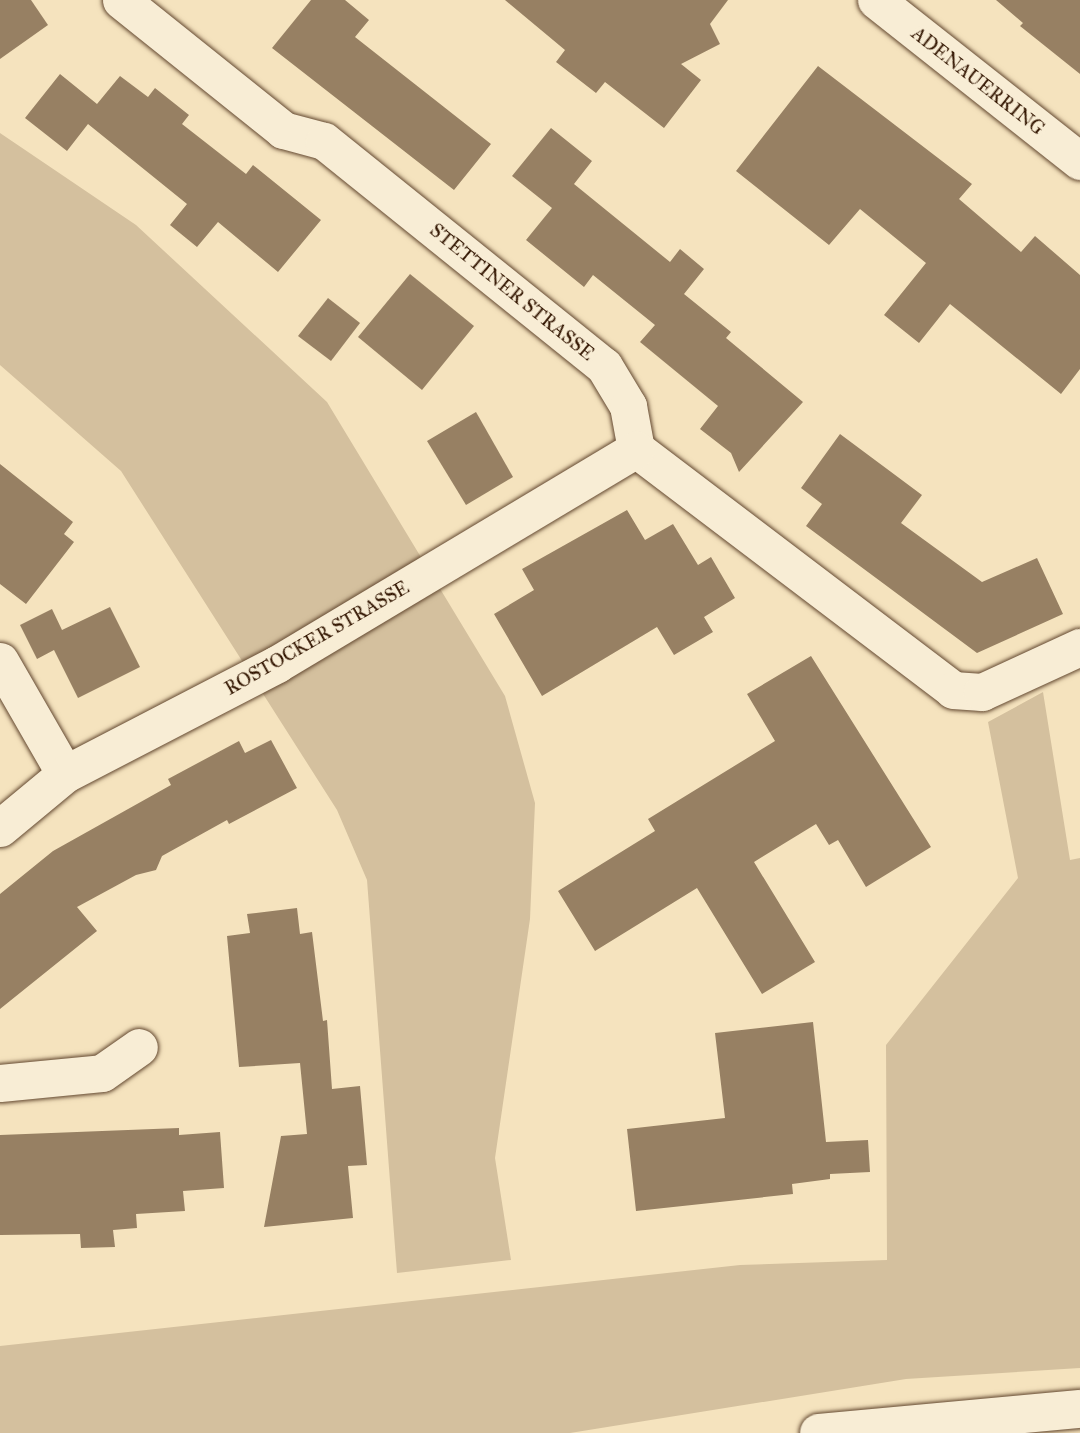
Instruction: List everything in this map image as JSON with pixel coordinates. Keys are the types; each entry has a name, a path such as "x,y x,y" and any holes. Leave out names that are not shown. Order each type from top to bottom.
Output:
{"main road":[{"path":"819,1433 1080,1409"}],"street":[{"name":"STETTINER STRASSE","path":"121,0 282,131 324,141 604,366 628,406 636,449"},
{"name":"ADENAUERRING","path":"876,0 1080,161"},
{"path":"636,449 953,690 982,692 1080,648"},
{"name":"ROSTOCKER STRASSE","path":"0,828 65,774 277,664 636,449"},
{"path":"0,661 65,774"},
{"path":"0,1083 102,1073 139,1047"}],"shaded area":[{"path":"0,133 136,225 327,402 505,696 535,803 530,919 495,1158 511,1260 397,1273 367,880 337,810 121,471 0,365"},
{"path":"1043,692 1070,860 1080,858 1080,1368 906,1379 570,1433 0,1433 0,1346 740,1265 887,1260 886,1045 1018,878 988,722"}],"building":[{"path":"0,0 31,0 48,25 0,59"},
{"path":"311,0 345,0 369,20 355,37 491,144 454,190 272,48"},
{"path":"505,0 728,0 710,24 720,44 681,64 701,80 664,128 605,82 596,93 556,62 565,50"},
{"path":"996,0 1080,0 1080,74 1020,26 1023,23"},
{"path":"818,66 972,184 959,199 1021,252 1035,236 1080,275 1080,369 1061,394 950,304 919,343 884,315 926,263 860,209 829,245 736,171"},
{"path":"60,74 97,104 120,76 148,97 155,88 189,115 182,124 246,174 253,165 321,220 278,272 218,222 197,247 170,225 187,204 88,124 67,151 25,118"},
{"path":"551,128 592,161 574,184 670,262 680,249 704,269 684,294 731,332 726,338 803,402 739,472 731,453 700,429 718,406 640,342 655,325 593,275 584,287 526,240 552,208 512,176"},
{"path":"410,274 474,326 422,390 358,337"},
{"path":"328,298 360,323 331,361 298,336"},
{"path":"476,412 513,477 466,505 427,441"},
{"path":"840,434 922,495 901,523 982,582 1037,558 1063,614 977,653 806,526 822,504 801,488"},
{"path":"0,464 73,522 64,534 74,542 26,604 0,584"},
{"path":"627,510 645,540 673,524 698,565 711,557 735,598 704,617 713,632 674,655 657,627 542,696 494,614 534,590 522,569"},
{"path":"110,607 140,667 78,698 54,650 37,659 20,625 52,609 62,630"},
{"path":"811,656 931,847 866,887 838,840 829,845 816,824 754,862 815,962 762,994 697,888 595,951 558,891 655,831 648,819 775,741 747,694"},
{"path":"271,740 297,788 229,824 227,820 162,856 156,870 136,875 77,907 97,931 0,1009 0,894 53,851 171,785 168,779 239,741 245,753"},
{"path":"297,908 300,934 312,932 323,1021 327,1020 332,1089 360,1086 367,1165 348,1166 353,1218 264,1227 281,1136 307,1134 300,1063 239,1067 227,936 250,933 247,914"},
{"path":"813,1022 826,1142 868,1140 870,1172 830,1174 830,1179 792,1184 793,1194 636,1211 627,1129 725,1118 715,1033"},
{"path":"179,1128 179,1135 220,1132 224,1188 183,1191 185,1211 136,1214 137,1228 113,1230 115,1247 81,1248 80,1234 0,1235 0,1135"}]}
